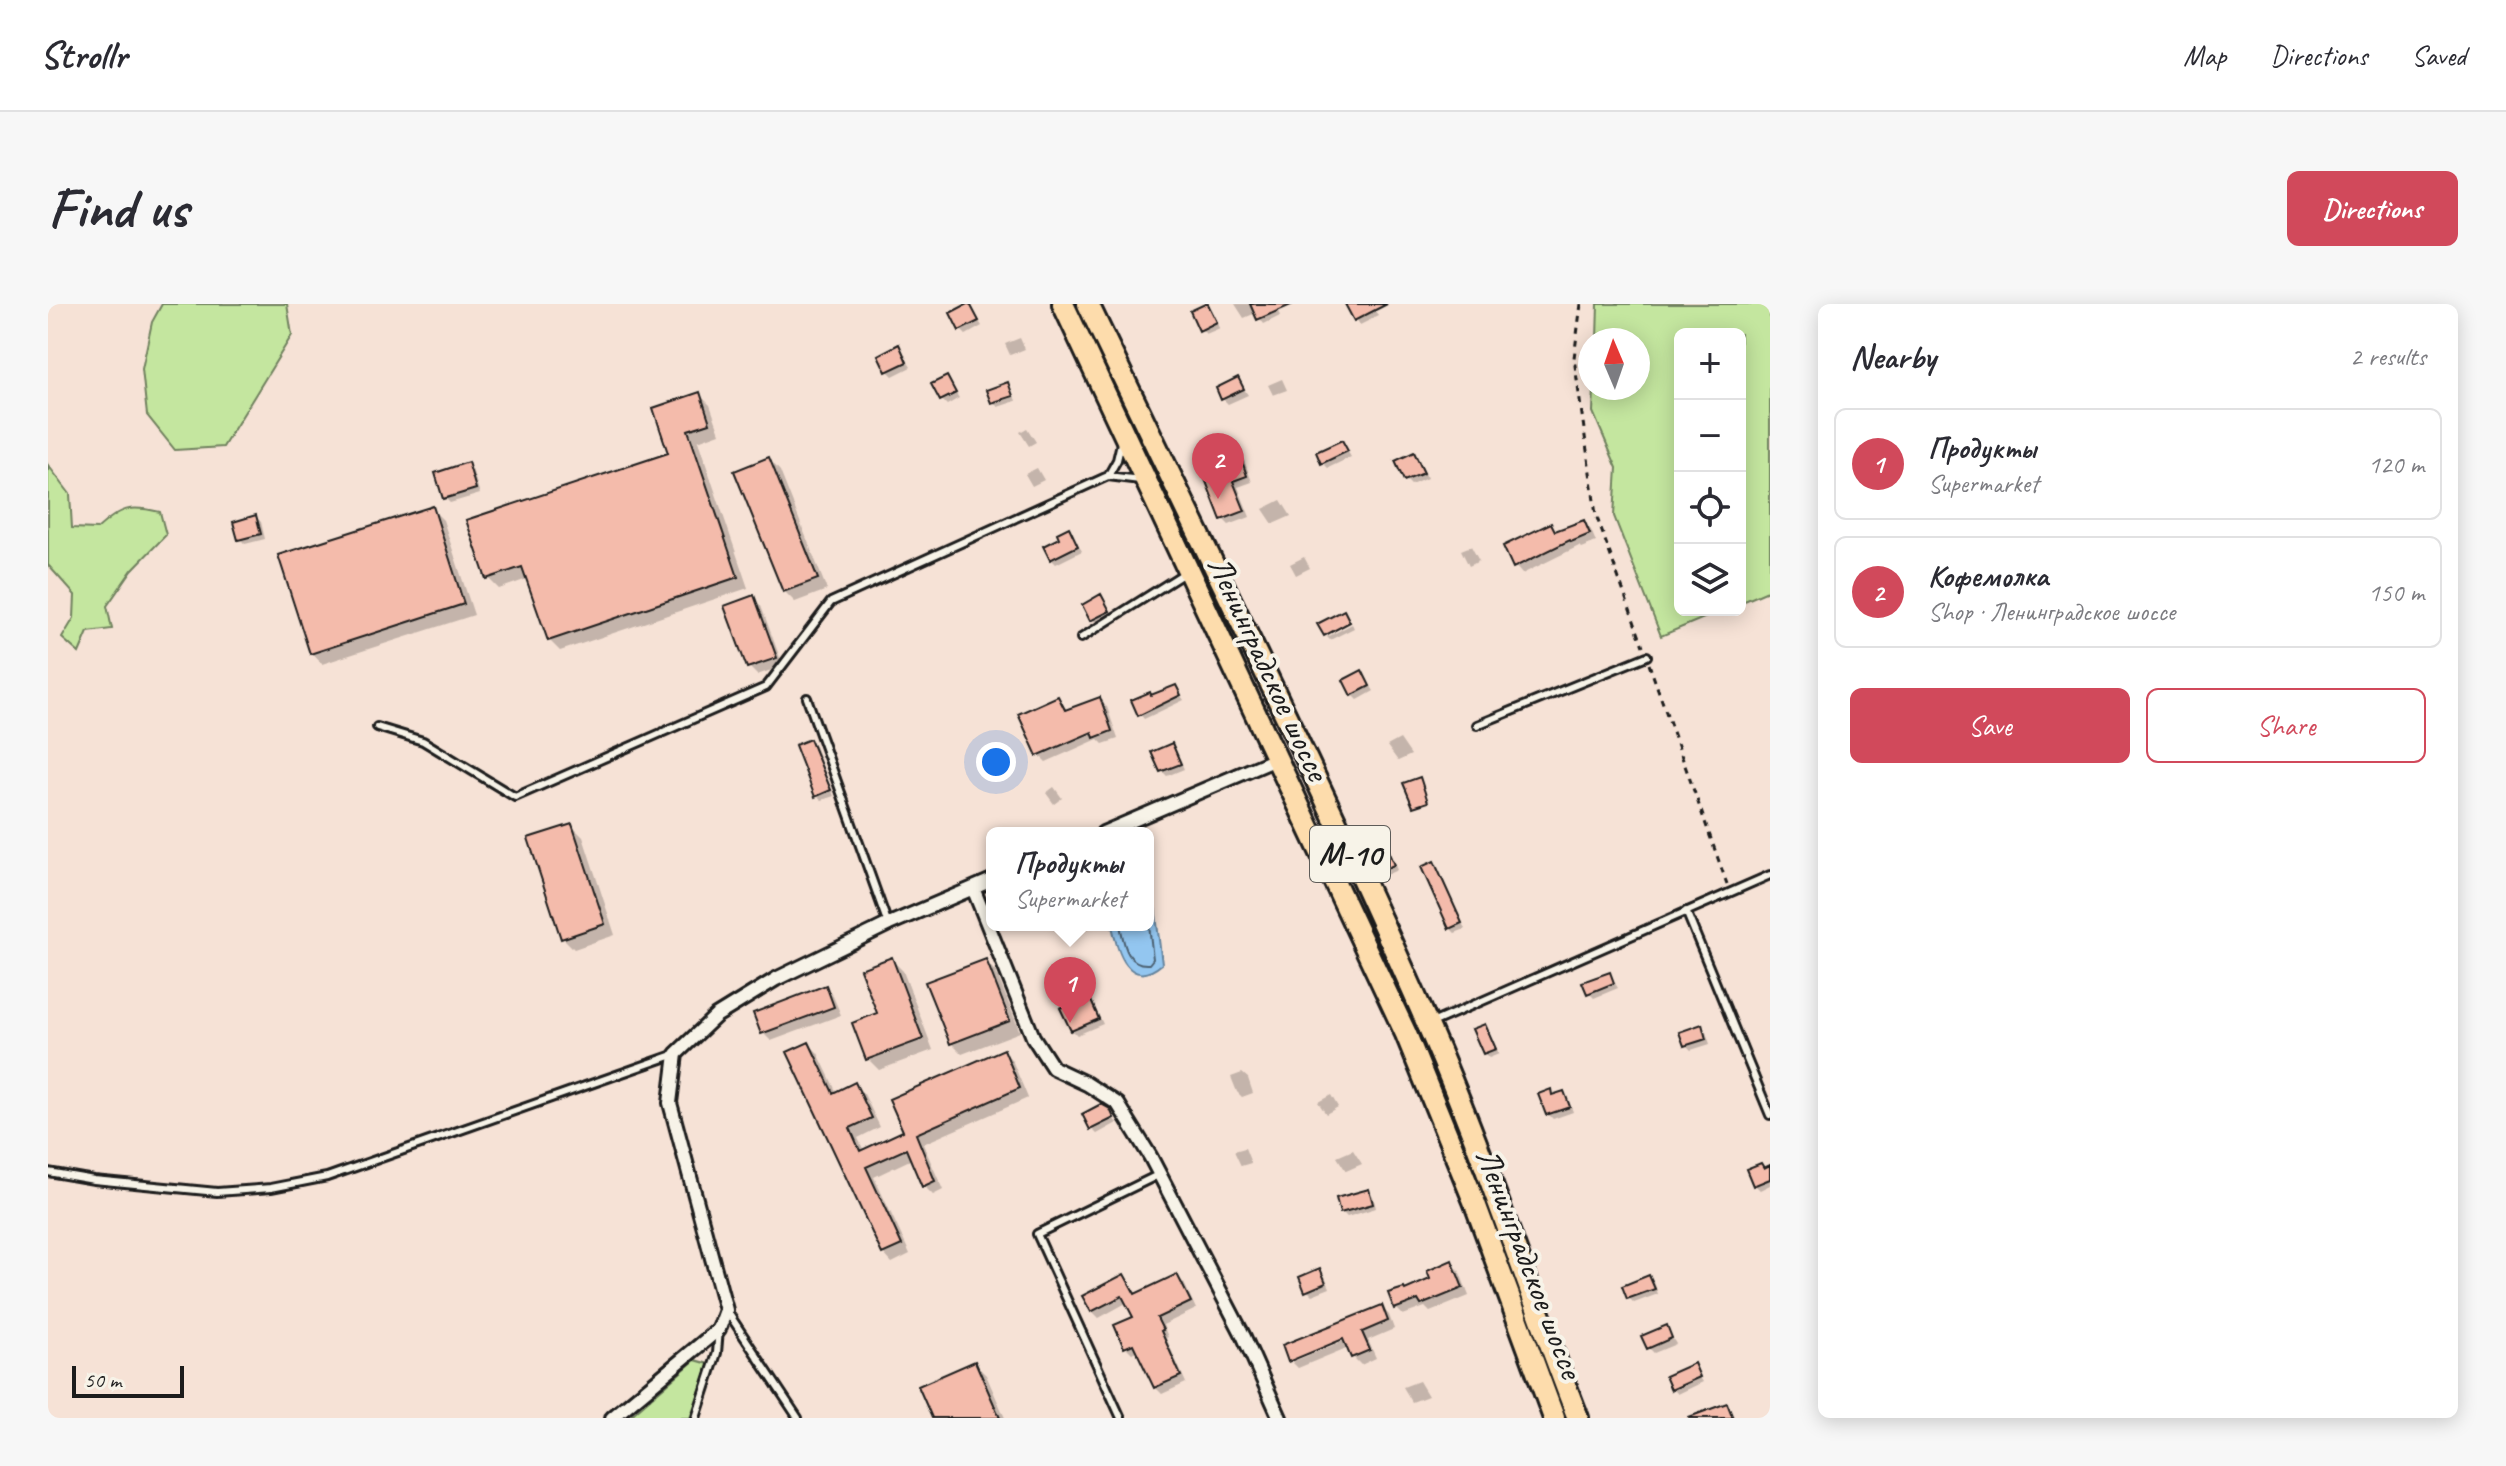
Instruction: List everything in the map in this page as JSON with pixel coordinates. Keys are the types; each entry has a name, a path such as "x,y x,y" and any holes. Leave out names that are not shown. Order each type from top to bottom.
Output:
{"highway":[{"name":"Ленинградское шоссе","path":"1063,304 1406,1034 1474,1201 1554,1418"},
{"name":"Ленинградское шоссе","path":"1088,304 1301,747 1428,1025 1496,1192 1578,1418"}],"street":[{"path":"1117,827 1276,759"},
{"path":"612,1418 719,1329 726,1310 670,1103 676,1054 716,1016 776,979 889,924 986,883"},
{"path":"973,888 986,920"},
{"path":"990,931 1033,1037 1053,1068 1087,1084 1118,1104 1160,1174 1244,1337 1280,1418"}],"lane":[{"path":"1108,476 1117,460 1123,430"},
{"path":"377,727 423,741 515,797 766,687 831,602 1108,476 1136,478 1147,483"},
{"path":"1081,638 1188,571"},
{"path":"1477,725 1647,656"},
{"path":"807,698 889,924"},
{"path":"1428,1025 1770,875"},
{"path":"1686,911 1770,1115"},
{"path":"48,1172 94,1180 217,1192 271,1188 327,1177 676,1054"},
{"path":"1121,1418 1037,1234 1160,1174"},
{"path":"726,1310 798,1418"},
{"path":"696,1418 717,1353 719,1329"}],"path":[{"path":"1581,304 1574,358 1596,515 1730,891"}],"green space":[{"path":"162,304 287,304 292,335 223,447 175,450 147,415 142,369 152,322"},
{"path":"1598,304 1770,304 1770,590 1746,600 1746,328 1674,328 1674,616 1709,616 1661,636 1614,516 1617,468 1593,412 1594,400 1650,400 1650,328 1597,328"},
{"path":"48,465 70,494 72,528 97,529 120,512 141,509 160,512 166,535 132,570 107,606 112,629 88,632 79,653 62,638 74,618 75,595 48,565"},
{"path":"695,1360 709,1364 690,1418 628,1418"}],"water":[{"path":"1154,904 1162,964 1151,971 1133,971 1126,965 1113,931 1154,931"}],"building":[{"path":"970,304 979,321 959,331 950,313"},
{"path":"1208,304 1217,322 1199,331 1190,311"},
{"path":"1250,304 1293,304 1257,320"},
{"path":"1345,304 1387,304 1354,321"},
{"path":"899,344 907,362 886,372 878,355"},
{"path":"947,376 956,393 940,401 931,384"},
{"path":"1238,377 1244,389 1221,400 1216,388"},
{"path":"1008,382 1013,396 991,403 986,390"},
{"path":"700,392 710,423 688,430 738,577 548,641 522,567 486,579 466,520 668,453 653,408"},
{"path":"1342,440 1348,451 1321,464 1316,452"},
{"path":"1239,452 1247,476 1233,481 1245,511 1221,520 1200,466"},
{"path":"1414,452 1424,473 1404,481 1395,461"},
{"path":"769,457 818,579 783,592 734,471"},
{"path":"468,462 476,489 443,499 435,473"},
{"path":"433,506 464,604 310,654 278,555"},
{"path":"256,515 261,534 238,540 233,522"},
{"path":"1584,520 1590,534 1570,540 1513,568 1503,546 1551,523 1555,531"},
{"path":"1069,527 1078,546 1050,560 1043,546 1059,538 1057,533"},
{"path":"1101,594 1110,611 1090,621 1082,605"},
{"path":"754,595 777,658 747,668 724,606"},
{"path":"1344,610 1350,622 1324,636 1317,624"},
{"path":"1362,670 1370,686 1351,696 1343,680"},
{"path":"1176,685 1181,695 1138,716 1131,700"},
{"path":"1058,696 1065,710 1100,697 1112,731 1094,738 1092,732 1037,756 1018,714"},
{"path":"810,739 831,790 815,797 795,745"},
{"path":"1172,743 1181,764 1160,772 1151,752"},
{"path":"1420,777 1428,802 1413,807 1403,783"},
{"path":"572,824 605,924 561,939 528,838"},
{"path":"1385,844 1394,865 1380,871 1370,850"},
{"path":"1434,861 1462,923 1449,929 1421,867"},
{"path":"892,957 923,1039 866,1060 852,1023 877,1013 860,969"},
{"path":"986,959 1010,1021 950,1044 925,982"},
{"path":"1610,972 1614,983 1587,994 1582,982"},
{"path":"826,985 834,1007 761,1034 753,1013"},
{"path":"1089,996 1099,1019 1071,1031 1060,1008"},
{"path":"1485,1024 1496,1049 1483,1054 1472,1029"},
{"path":"1702,1024 1706,1039 1684,1046 1679,1032"},
{"path":"809,1042 833,1093 855,1082 872,1118 850,1128 860,1151 903,1131 889,1099 1004,1049 1020,1088 916,1134 935,1181 922,1187 906,1149 866,1167 902,1245 882,1254 787,1052"},
{"path":"1551,1089 1552,1095 1564,1091 1570,1107 1546,1115 1538,1094"},
{"path":"1101,1104 1110,1109 1114,1118 1090,1130 1082,1114"},
{"path":"1761,1163 1764,1168 1770,1165 1770,1179 1753,1186 1746,1169"},
{"path":"1369,1189 1373,1204 1340,1213 1336,1198"},
{"path":"1452,1260 1463,1288 1421,1305 1418,1300 1394,1309 1388,1293 1405,1290 1430,1279 1427,1271"},
{"path":"1320,1268 1326,1283 1305,1292 1299,1277"},
{"path":"1124,1274 1135,1294 1177,1274 1191,1302 1157,1318 1181,1376 1154,1388 1133,1344 1124,1348 1114,1325 1133,1317 1122,1296 1091,1312 1082,1296"},
{"path":"1649,1275 1655,1289 1627,1299 1622,1286"},
{"path":"1382,1305 1388,1321 1362,1332 1370,1350 1351,1358 1343,1339 1288,1362 1282,1345"},
{"path":"1667,1325 1672,1338 1647,1349 1641,1336"},
{"path":"975,1361 1000,1418 932,1418 918,1386"},
{"path":"1694,1363 1700,1377 1671,1390 1665,1376"},
{"path":"1727,1403 1733,1418 1689,1417"}],"place":[{"name":"Кофемолка","path":"1218,499"},
{"name":"Продукты","path":"1070,1023"}]}
